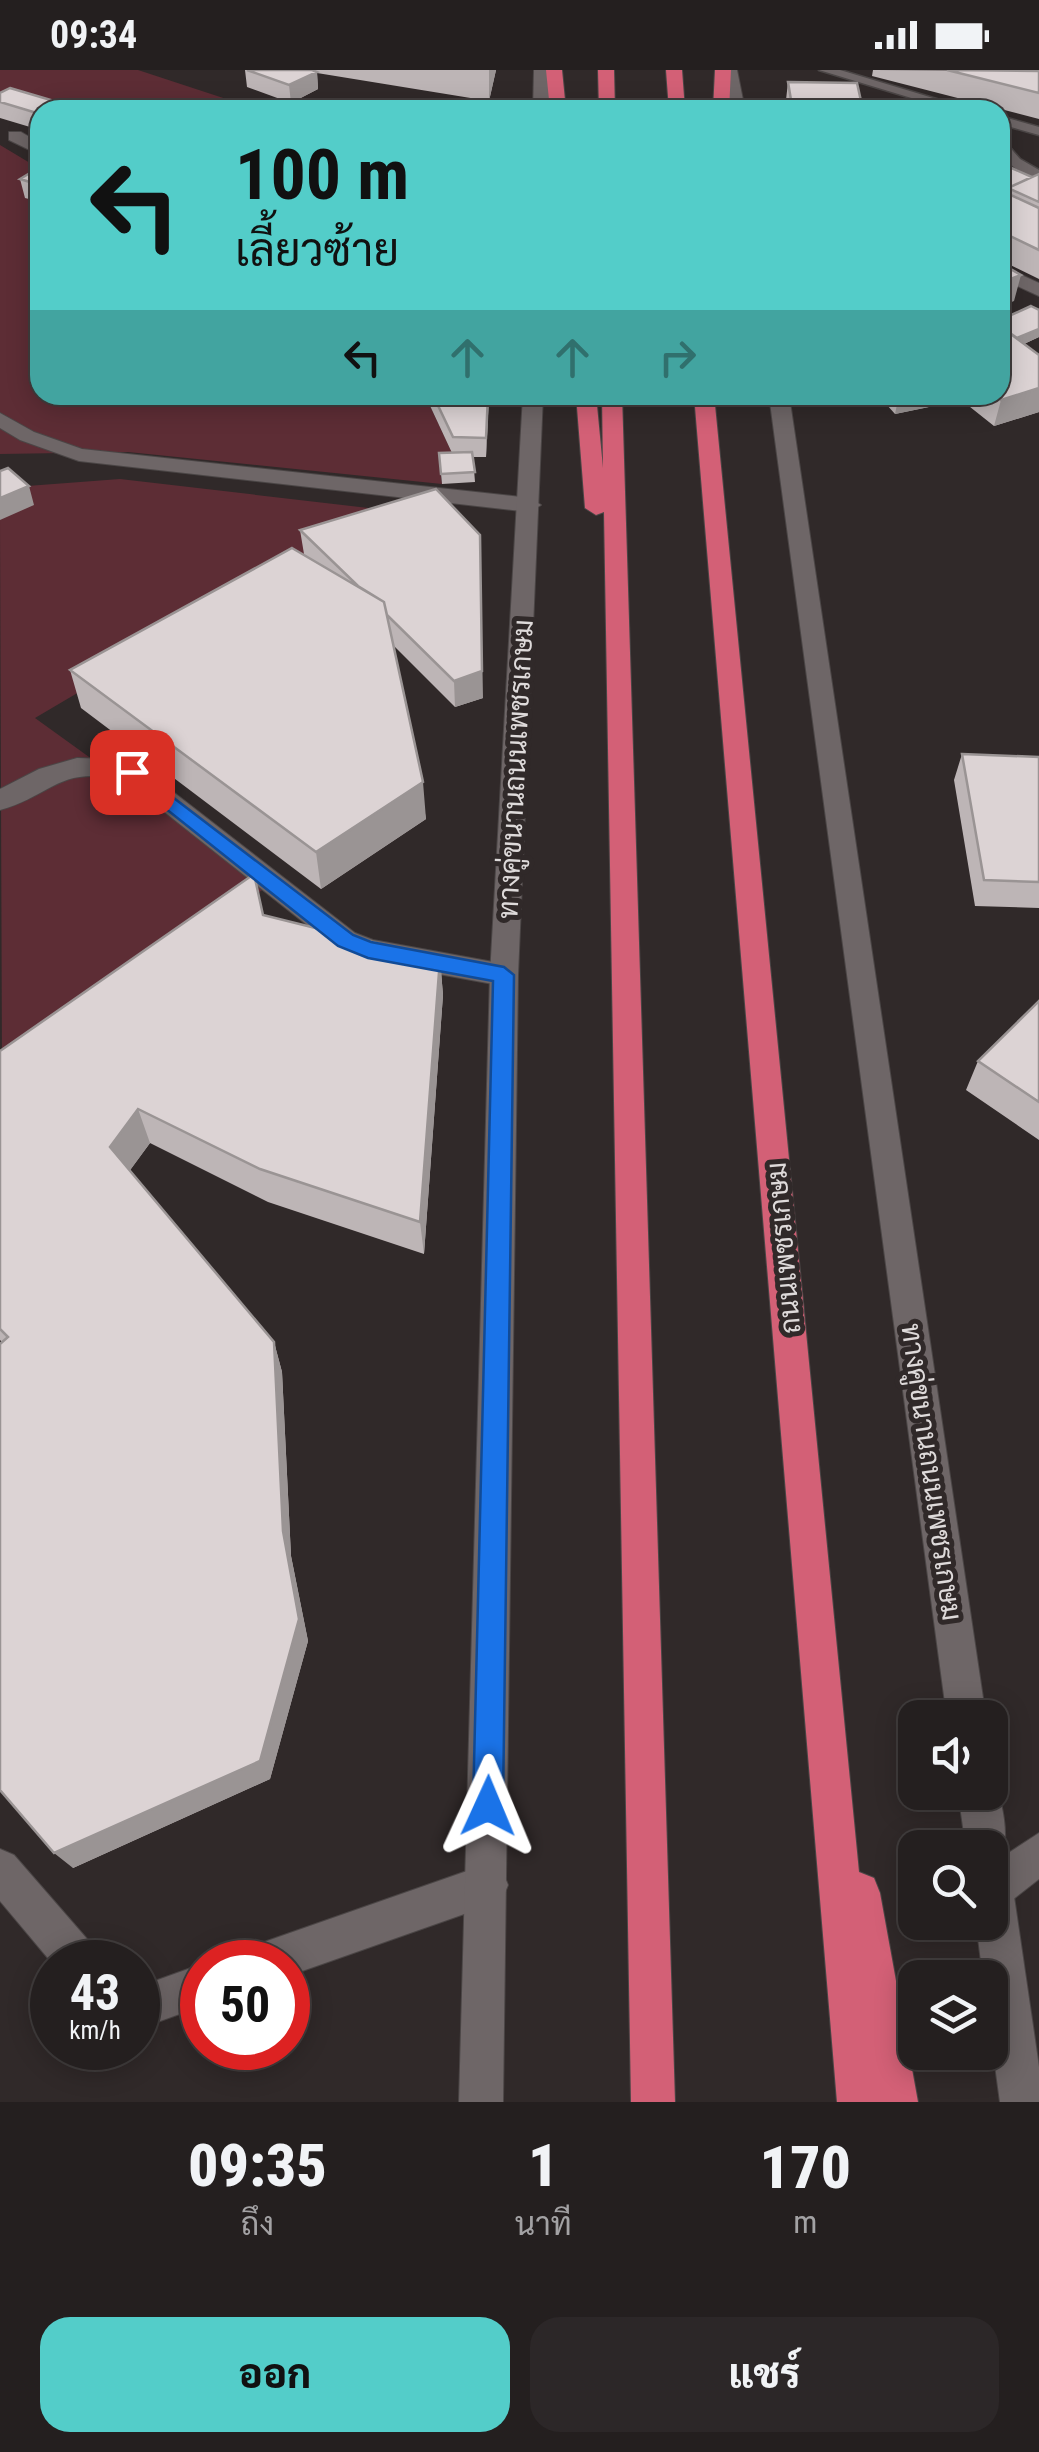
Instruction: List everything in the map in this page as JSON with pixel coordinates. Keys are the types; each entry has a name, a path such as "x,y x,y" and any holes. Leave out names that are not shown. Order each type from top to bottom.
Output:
{"highway":[{"path":"554,70 557,100"},
{"path":"606,70 606,100"},
{"path":"674,70 677,100"},
{"path":"722,100 726,70"},
{"path":"587,405 619,740"},
{"path":"612,405 653,2102"},
{"name":"ถนนเพชรเกษม","path":"707,405 859,2102"},
{"path":"825,1698 896,2102"}],"main road":[{"path":"541,100 542,70"},
{"path":"726,70 734,100"},
{"path":"15,136 30,144"},
{"path":"1010,276 1039,290"},
{"name":"ทางคู่ขนานถนนเพชรเกษม","path":"480,2102 504,975 533,405"},
{"name":"ทางคู่ขนานถนนเพชรเกษม","path":"780,405 965,1700"},
{"path":"0,419 27,436 79,455 530,504"},
{"path":"0,801 59,768 106,766 132,772 346,940 368,950 504,975"},
{"path":"1008,1864 1039,1852"},
{"path":"0,1868 61,1940"},
{"path":"310,1947 486,1885"},
{"path":"999,1940 1022,2102"}],"lane":[{"path":"826,70 931,100"},
{"path":"1010,123 1039,132"},
{"path":"1010,158 1039,176"}],"shaded area":[{"path":"0,70 138,70 230,100 30,100 30,113 0,113"},
{"path":"0,145 30,163 30,190 26,198 30,199 30,405 430,405 454,457 439,464 442,484 128,452 0,454"},
{"path":"120,479 437,516 242,596 35,718 268,886 2,1073 0,520 14,487"}],"building":[{"path":"247,70 312,70 317,72 289,85"},
{"path":"947,70 1039,71 1039,93"},
{"path":"788,82 857,83 861,100 791,100"},
{"path":"10,88 51,100 30,100 30,111 0,102 0,93"},
{"path":"1010,167 1032,177 1010,187"},
{"path":"1039,174 1039,202 1010,189"},
{"path":"1010,195 1039,208 1039,250 1010,236"},
{"path":"1031,306 1039,310 1039,329 1017,338 1010,333 1010,315"},
{"path":"1010,333 1039,355 1039,388 1010,397"},
{"path":"438,405 488,405 486,438 453,437"},
{"path":"472,452 475,472 441,474 439,453"},
{"path":"8,468 29,486 0,498 0,471"},
{"path":"436,489 480,535 482,671 454,681 387,615 384,602 358,586 300,530"},
{"path":"292,548 384,602 423,782 316,852 70,670"},
{"path":"962,754 1039,757 1039,882 984,880"},
{"path":"254,874 263,915 440,959 420,1222 260,1169 138,1109 110,1147 274,1342 283,1531 299,1619 260,1761 54,1853 0,1790 0,1344 8,1337 0,1329 0,1051"},
{"path":"1039,1001 1039,1102 978,1061"}],"route":[{"path":"132,772 346,940 368,950 504,975 488,1806"}]}
